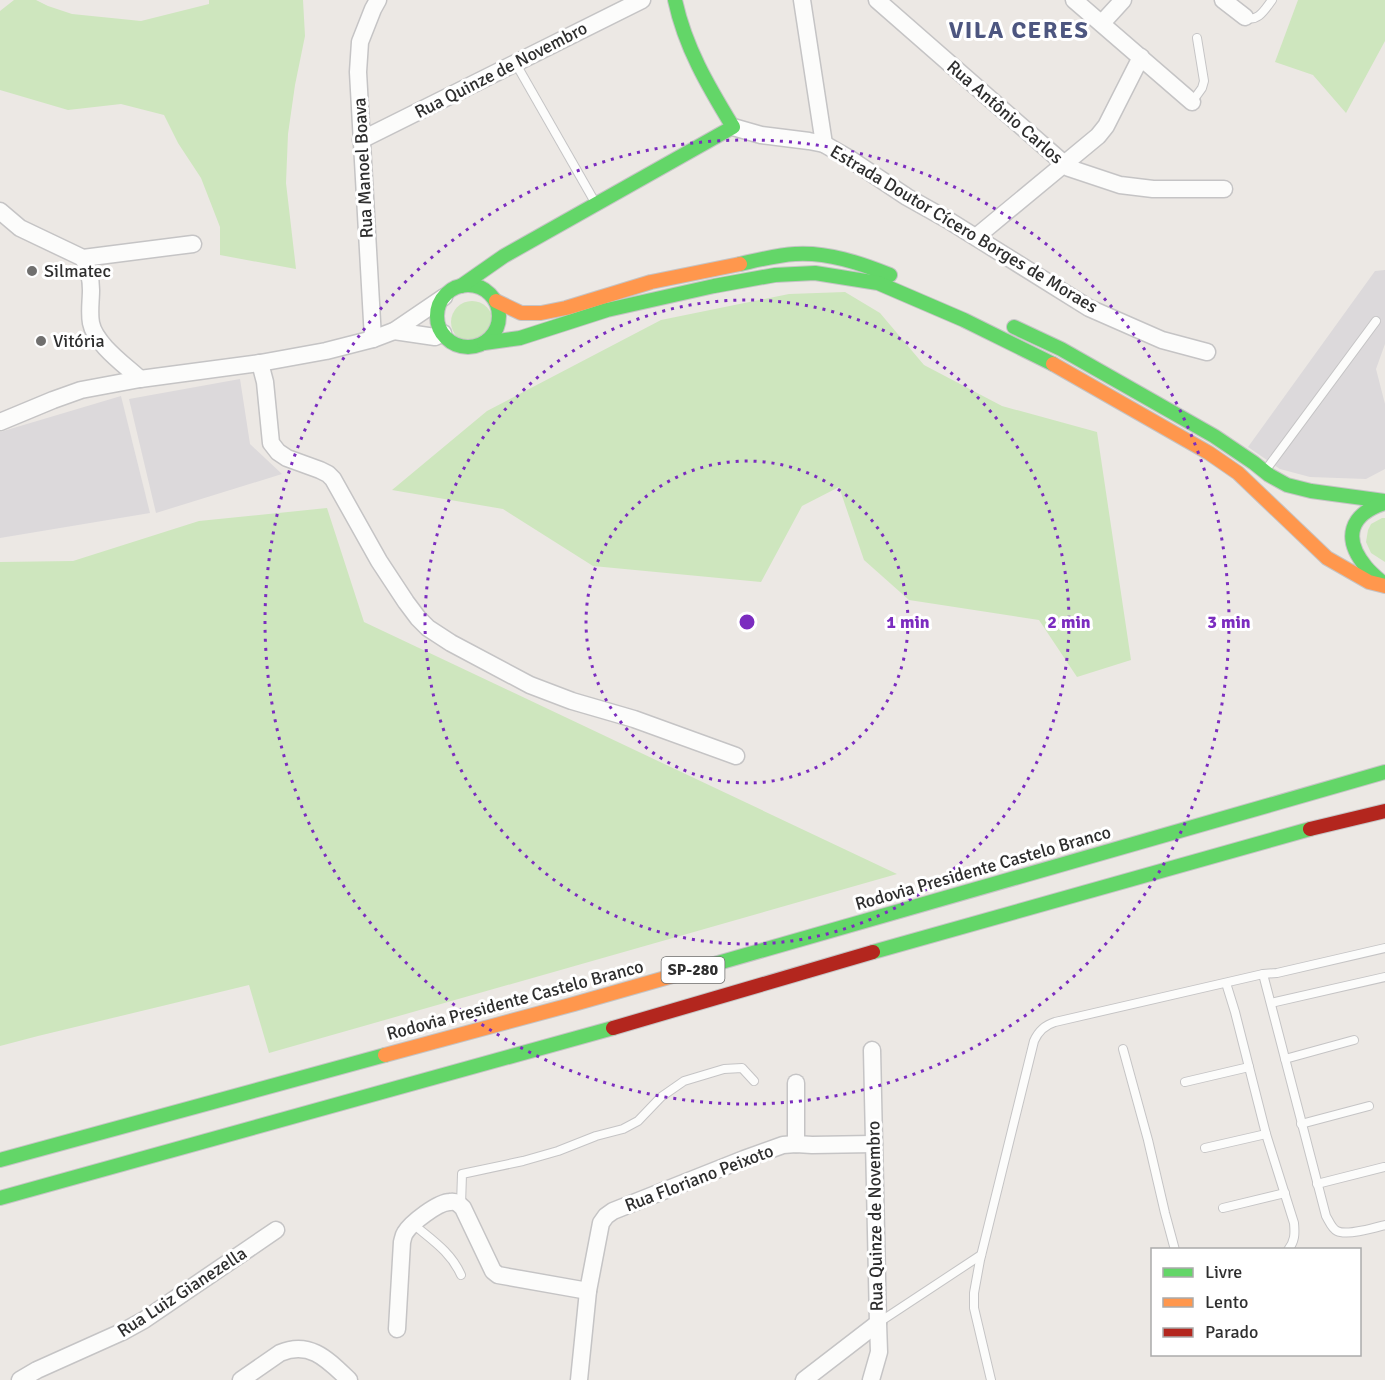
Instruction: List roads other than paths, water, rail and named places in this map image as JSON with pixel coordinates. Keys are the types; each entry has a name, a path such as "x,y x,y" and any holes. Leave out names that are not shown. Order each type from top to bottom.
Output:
{"main road":[{"path":"675,0 683,35 696,65 733,128 504,256 461,286 451,290 439,305 437,315 438,324 448,340 466,347 520,338 607,310 775,275 815,273 878,283 964,320 1052,363 1209,453 1238,473 1327,558 1369,582 1385,585"},
{"path":"496,290 518,312 541,313 653,281 797,254 828,256 858,262 923,288"},
{"path":"484,343 497,329 499,310 496,290 504,256"},
{"path":"461,286 479,287 487,292 496,290"},
{"path":"998,320 1072,355 1214,436 1287,485 1311,491 1385,502"},
{"path":"1385,502 1369,507 1362,513 1353,528 1352,536 1364,565 1385,585"},
{"name":"Rodovia Presidente Castelo Branco","path":"0,1160 574,1004 1385,772"},
{"name":"SP-280","path":"0,1198 590,1035 784,977 1319,827 1385,811"}],"street":[{"name":"Rua Manoel Boava","path":"373,339 358,72 360,42 378,0"},
{"name":"Rua Quinze de Novembro","path":"361,140 642,0"},
{"path":"802,0 824,144"},
{"name":"Rua Antônio Carlos","path":"877,0 1069,168 1120,185 1153,189 1224,189"},
{"path":"1074,0 1192,102"},
{"path":"1102,23 1123,0"},
{"path":"1224,0 1245,17"},
{"path":"976,237 1098,136 1106,126 1141,57"},
{"name":"Estrada Doutor Cícero Borges de Moraes","path":"733,128 761,135 824,144 1089,308 1162,339 1207,352"},
{"path":"0,211 20,228 83,258 193,244"},
{"path":"83,258 90,282 91,322 94,333 107,349 140,379"},
{"path":"0,422 81,390 140,379 260,363 326,351 373,339 394,331 444,297"},
{"path":"394,331 435,337 443,333"},
{"path":"260,363 265,382 271,443 287,458 328,474 338,487 405,603 428,628 482,661 530,685 736,756"},
{"name":"Rua Quinze de Novembro","path":"871,1380 879,1352 872,1050"},
{"path":"796,1083 796,1144"},
{"name":"Rua Floriano Peixoto","path":"588,1291 601,1223 613,1211 783,1145 874,1144"},
{"path":"397,1329 402,1242 405,1233 413,1224 441,1204 458,1203 468,1216 493,1270 498,1275 588,1291 579,1380"},
{"name":"Rua Luiz Gianezella","path":"20,1380 144,1320 276,1230"},
{"path":"804,1380 878,1323"},
{"path":"241,1380 280,1353 297,1348 316,1353 327,1359 349,1380"}],"lane":[{"path":"1245,17 1250,20 1256,19 1272,0"},
{"path":"1192,102 1204,81 1197,38"},
{"path":"516,64 597,205"},
{"path":"1265,471 1376,321"},
{"path":"991,1380 974,1308 974,1293 981,1255 1034,1041 1039,1032 1055,1022 1385,948"},
{"path":"1263,974 1326,1216 1338,1232 1347,1233 1385,1225"},
{"path":"1271,1003 1385,977"},
{"path":"1226,983 1266,1134 1294,1223 1295,1233 1289,1248"},
{"path":"1285,1059 1354,1040"},
{"path":"1123,1049 1174,1248"},
{"path":"1185,1082 1249,1067"},
{"path":"461,1206 462,1174 523,1161 623,1129 638,1121 661,1097 684,1081 724,1069 742,1068 754,1081"},
{"path":"1301,1124 1369,1106"},
{"path":"1205,1148 1266,1134"},
{"path":"1317,1184 1384,1167"},
{"path":"1223,1208 1285,1193"},
{"path":"413,1224 455,1262 461,1275"},
{"path":"878,1323 981,1255"}],"place":[{"name":"Silmatec","path":"32,271"},
{"name":"Vitória","path":"41,341"}],"district":[{"name":"VILA CERES","path":"1019,30"}]}
